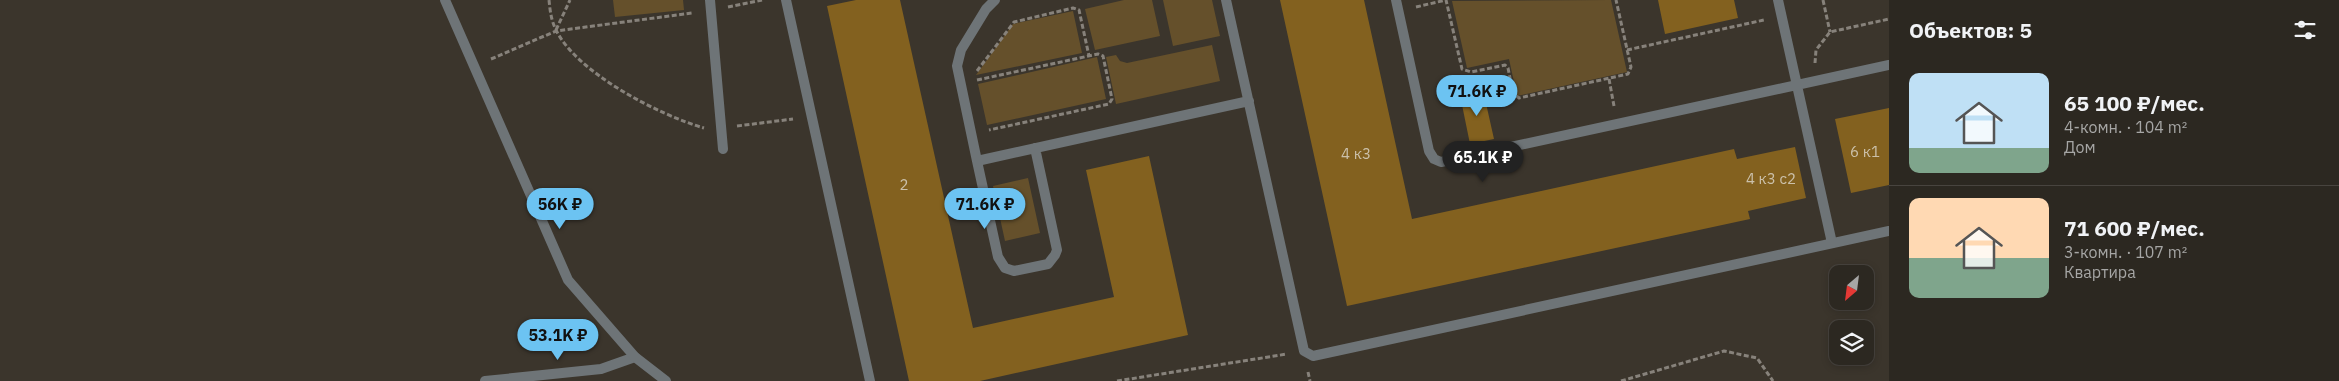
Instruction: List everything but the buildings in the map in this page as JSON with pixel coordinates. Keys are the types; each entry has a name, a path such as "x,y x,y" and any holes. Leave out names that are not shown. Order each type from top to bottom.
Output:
{"street":[{"path":"445,0 568,280 636,357 666,381"},
{"path":"786,0 870,381"},
{"path":"995,0 986,8 961,50 957,66 998,257 1005,268 1014,271 1048,264 1053,260 1057,250 1035,148"},
{"path":"1226,0 1304,351 1313,356 1889,231"},
{"path":"1778,0 1832,243"},
{"path":"710,5 723,149"},
{"path":"1397,5 1431,156 1437,161 1446,161 1889,64"},
{"path":"977,160 1249,101"},
{"path":"485,381 601,369 636,357"}],"path":[{"path":"549,0 556,31 569,48 598,74 642,103 704,128 722,128 812,116"},
{"path":"556,31 570,0"},
{"path":"488,61 556,31 710,5 762,0"},
{"path":"1397,5 1446,0 1462,68 1471,72 1505,65 1508,68 1513,93 1519,98 1626,75 1629,72 1631,67 1616,0"},
{"path":"1822,0 1830,32"},
{"path":"984,127 990,130 1109,104 1112,99 1103,56 1098,54 1090,56 974,81 974,75 1014,22 1073,8 1079,10 1090,56"},
{"path":"1627,50 1782,17"},
{"path":"1819,80 1814,56 1830,32 1889,19"},
{"path":"1608,79 1618,124"},
{"path":"1117,381 1304,351"},
{"path":"1621,381 1724,351 1757,358 1773,381"}],"shaded area":[{"path":"613,0 683,0 684,10 615,17"},
{"path":"1124,0 1152,0 1160,36 1095,50 1085,9"},
{"path":"1163,0 1212,0 1220,36 1173,46"},
{"path":"1611,0 1627,72 1517,96 1509,59 1467,68 1452,1"},
{"path":"1073,11 1082,53 976,75 1013,24"},
{"path":"1212,45 1220,81 1116,104 1106,57 1116,55 1120,61 1127,63"},
{"path":"1097,57 1106,99 987,125 978,84"},
{"path":"1028,178 1040,233 1005,241 993,186"}]}
